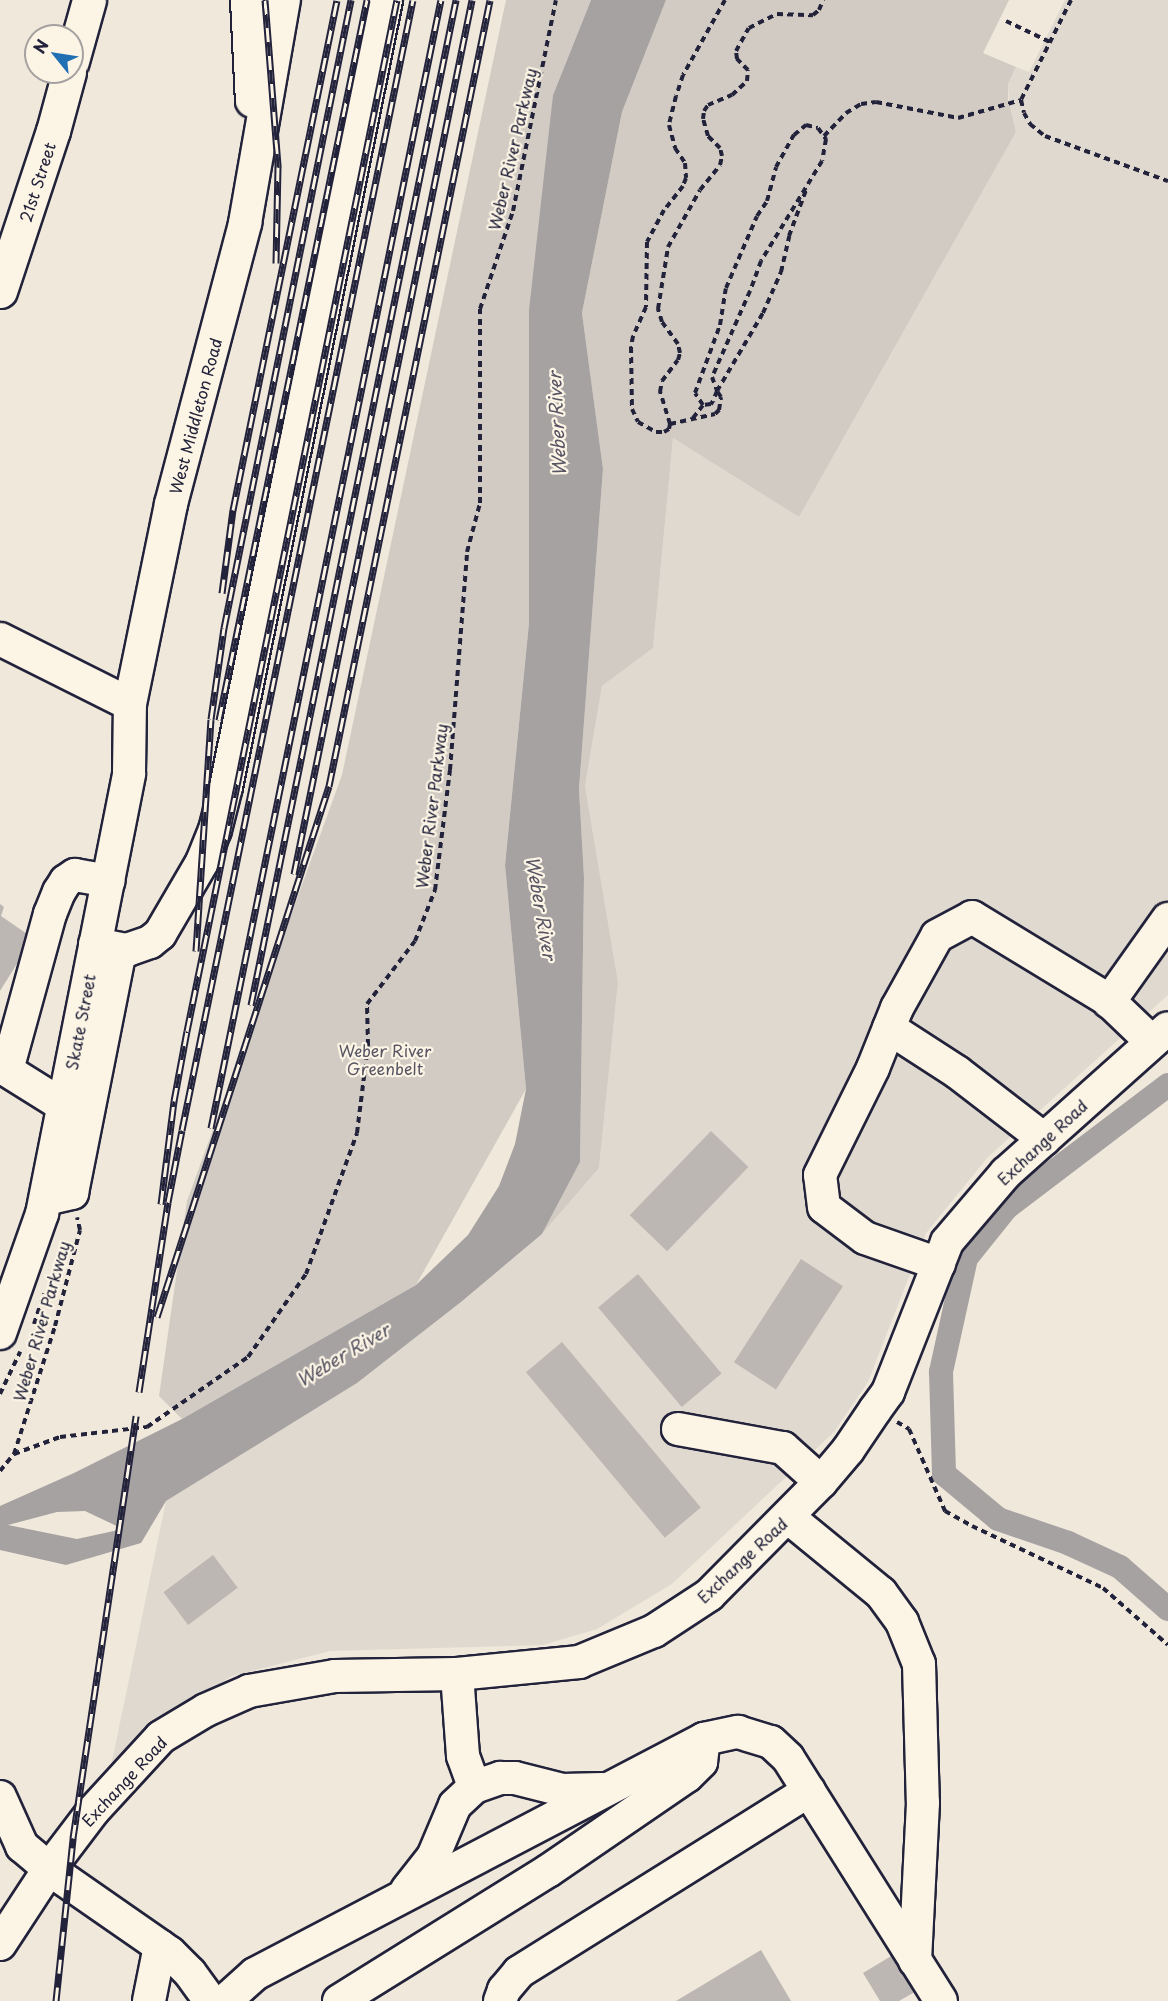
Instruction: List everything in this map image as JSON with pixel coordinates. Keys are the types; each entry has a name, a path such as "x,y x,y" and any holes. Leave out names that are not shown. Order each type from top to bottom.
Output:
{"main road":[{"path":"82,24 89,0"},
{"name":"21st Street","path":"0,291 53,131 66,84"}],"street":[{"name":"West Middleton Road","path":"247,0 255,171"},
{"name":"West Middleton Road","path":"140,663 171,504 232,275 255,171 270,69 284,0"},
{"path":"59,1196 108,947 127,950 150,942 168,924 202,862 222,809 386,0"},
{"path":"0,639 129,704"},
{"name":"Skate Street","path":"0,1333 59,1196 64,1106 108,947 108,881 129,773 129,704 140,663"},
{"path":"64,1106 4,1068 50,914 59,892 66,881 75,875 108,881"},
{"path":"939,1264 865,1238 824,1207 820,1175 873,1068 889,1028 937,936 972,917 1160,1035"},
{"path":"1109,1002 1168,919"},
{"path":"889,1028 957,1072 1044,1139"},
{"name":"Exchange Road","path":"0,1944 49,1869 93,1811 161,1737 206,1710 249,1690 335,1676 457,1674 579,1662 654,1631 708,1595 821,1482 848,1450 888,1392 948,1242 1006,1173 1160,1035"},
{"path":"678,1429 783,1448 821,1482"},
{"path":"788,1517 881,1593 902,1622 919,1664 923,1803 915,1961"},
{"path":"457,1674 463,1756 474,1787"},
{"path":"225,2001 255,1974 704,1739 738,1732 771,1742 788,1758 941,2001"},
{"path":"339,2001 557,1864 687,1776 701,1762 704,1739"},
{"path":"395,1901 422,1873 433,1857 455,1805 474,1787 500,1778 515,1778 547,1788 577,1791 618,1784"},
{"path":"500,2001 504,1990 519,1972 809,1791"},
{"path":"0,1797 22,1846 49,1869 160,1946 190,1973 210,2001"},
{"path":"149,2001 160,1946"}],"path":[{"name":"Weber River Parkway","path":"14,1454 60,1437 147,1427 248,1357 306,1274 357,1133 368,1045 367,1004 415,941 435,890 450,770 468,552 480,503 480,309 513,211 556,0"},
{"path":"725,0 683,75 670,114 671,138 685,163 686,178 683,186 663,210 647,242 646,307 633,336 631,347 632,409 638,422 647,429 664,432 670,424 715,414 719,410 721,398 711,377 761,261 822,161 824,136 846,113 861,104 876,102 958,118 1021,100"},
{"path":"670,424 660,392 662,381 678,360 680,353 678,344 660,315 659,292 672,237 700,190 720,165 720,148 708,136 703,119 704,111 708,105 732,95 747,81 748,70 737,59 736,51 749,28 777,14 813,15 819,10 823,0"},
{"path":"1071,0 1021,100 1023,113 1030,124 1045,136 1168,181"},
{"path":"1006,21 1050,42"},
{"path":"703,405 695,393 720,325 726,288 757,216 767,201 776,167 794,135 806,125 818,128 824,136"},
{"path":"693,418 703,405 711,404 763,313 777,282 789,236 809,181"},
{"name":"Weber River Parkway","path":"0,1471 14,1454 56,1326 80,1230 59,1196"},
{"path":"875,1410 909,1429 945,1511 972,1527 1103,1588 1168,1645"}],"shaded area":[{"path":"1065,0 1168,0 1168,995 988,1157 926,1233 868,1382 834,1432 672,1584 597,1629 543,1645 330,1651 232,1676 161,1719 110,1771 166,1501 357,1383 461,1302 542,1234 599,1168 618,982 585,786 602,686 653,648 673,438 799,517 1016,132 1010,116 1008,84 1016,67 1029,72"}],"green space":[{"name":"Weber River Greenbelt","path":"506,0 591,0 553,95 529,623 505,865 526,1089 416,1285 182,1419 159,1396 187,1201 342,775"},
{"path":"666,0 1009,0 983,53 1016,67 1008,84 1008,99 1016,132 799,517 673,438 653,648 602,686 585,786 618,982 599,1168 542,1234 580,1162 584,877 579,789 603,469 582,313 622,112"}],"water":[{"name":"Weber River","path":"591,0 666,0 622,112 582,313 603,469 579,789 584,877 580,1162 542,1234 461,1302 357,1383 166,1501 141,1543 66,1565 0,1550 0,1506 74,1473 182,1419 416,1285 468,1235 499,1186 515,1144 526,1089 505,865 529,623 529,310 553,95","holes":["85,1511 123,1529 77,1539 8,1525 57,1512"]}],"building":[{"path":"0,904 4,907 1,916 33,938 0,991"},
{"path":"711,1131 748,1167 667,1251 630,1215"},
{"path":"801,1259 843,1286 776,1389 734,1362"},
{"path":"638,1274 722,1374 682,1407 598,1307"},
{"path":"562,1342 701,1507 665,1538 526,1372"},
{"path":"213,1555 238,1588 188,1625 163,1592"},
{"path":"761,1950 791,2001 676,2001"},
{"path":"898,1952 920,1989 899,2001 880,2001 863,1973"}],"waterway":[{"path":"1168,1085 1007,1207 966,1258 941,1372 944,1474 998,1519 1068,1543 1120,1567 1168,1609"}],"railway":[{"path":"265,0 278,167 276,263"},
{"path":"222,593 233,510 337,0"},
{"path":"196,951 211,719 224,628 351,0"},
{"path":"219,720 367,0"},
{"path":"161,1204 174,1101 187,1031 397,0"},
{"path":"139,1392 168,1202 182,1130 413,0"},
{"path":"211,1128 441,0"},
{"path":"251,1005 456,0"},
{"path":"294,874 472,0"},
{"path":"157,1317 329,786 490,0"},
{"path":"56,2001 73,1838 136,1416"}]}
